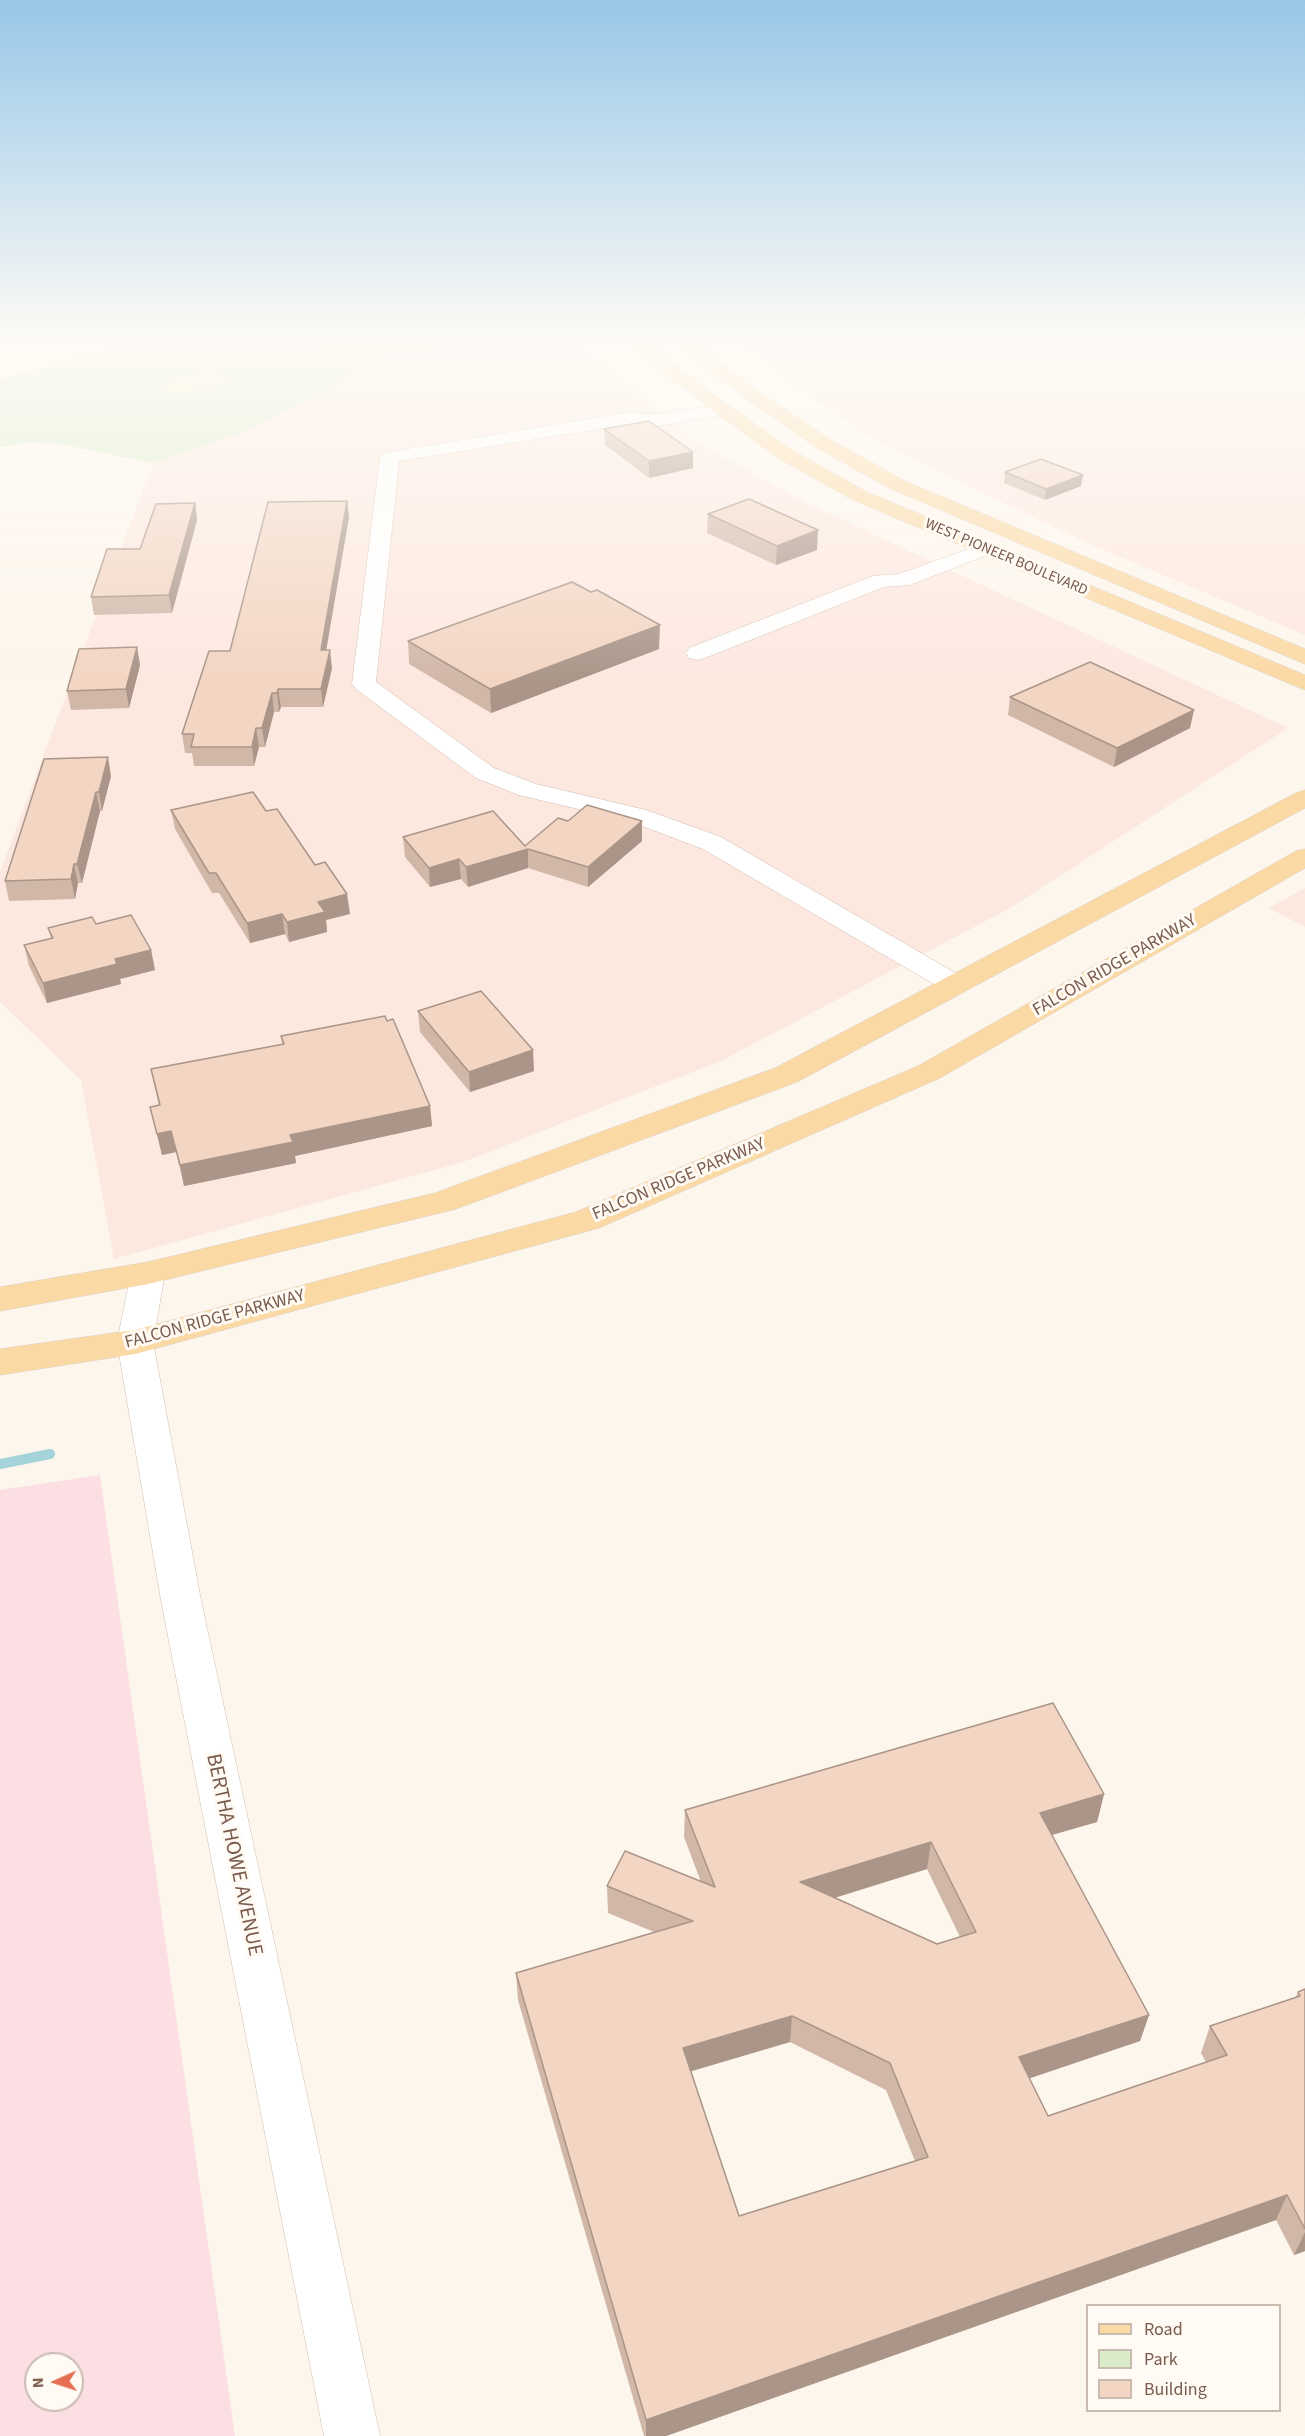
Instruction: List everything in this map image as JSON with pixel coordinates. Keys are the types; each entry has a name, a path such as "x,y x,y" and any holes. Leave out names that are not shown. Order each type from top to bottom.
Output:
{"main road":[{"name":"WEST PIONEER BOULEVARD","path":"786,455 860,496 1305,683"},
{"name":"WEST PIONEER BOULEVARD","path":"843,455 898,485 1305,657"},
{"path":"0,1299 148,1272 444,1201 786,1076 1305,798"},
{"name":"FALCON RIDGE PARKWAY","path":"0,1362 135,1342 587,1220 929,1072 1305,857"}],"street":[{"path":"405,455 390,457 364,684 485,773 528,790 637,815 712,843 954,984"},
{"path":"697,654 881,581 902,580 976,545"},
{"name":"BERTHA HOWE AVENUE","path":"148,1272 135,1342 181,1600 352,2436"}],"shaded area":[{"path":"177,455 719,455 811,505 1288,728 1012,907 723,1060 463,1162 114,1259 81,1080 0,1002 0,872 153,463"},
{"path":"903,455 1305,455 1305,635 1087,543"},
{"path":"1305,888 1305,927 1269,908"},
{"path":"100,1475 235,2436 0,2436 0,1490"}],"green space":[{"path":"112,455 177,455 153,463"}],"building":[{"path":"640,455 680,455 649,461"},
{"path":"1041,459 1083,475 1046,489 1005,472"},
{"path":"749,499 818,530 777,546 708,514"},
{"path":"347,501 321,650 330,650 321,689 278,689 277,693 272,693 262,728 256,728 252,747 191,747 194,734 182,734 209,651 230,651 268,502"},
{"path":"195,503 169,595 91,597 107,549 140,549 156,504"},
{"path":"572,582 591,592 597,590 660,625 490,689 408,641"},
{"path":"137,647 126,689 67,691 79,649"},
{"path":"1090,662 1194,710 1117,748 1010,697"},
{"path":"108,757 71,879 5,881 44,759"},
{"path":"253,792 266,811 277,809 315,865 325,862 347,894 318,902 325,912 287,922 282,914 247,923 216,873 209,873 171,810"},
{"path":"587,805 642,821 588,867 528,849 466,867 459,859 429,868 403,837 493,811 525,846 558,818 568,821"},
{"path":"131,915 151,950 115,959 117,964 43,983 24,945 53,938 48,928 92,917 96,924"},
{"path":"481,991 533,1050 469,1072 418,1011"},
{"path":"385,1016 387,1021 393,1019 430,1106 290,1135 293,1142 180,1165 171,1131 157,1134 150,1107 160,1105 151,1069 284,1044 281,1036"},
{"path":"1053,1703 1104,1794 1040,1813 1149,2015 1019,2057 1048,2116 1227,2055 1210,2026 1300,1996 1298,1992 1305,1989 1305,2229 1287,2195 646,2420 516,1973 693,1921 607,1886 625,1851 715,1887 685,1810","holes":["931,1842 976,1932 937,1944 800,1882","792,2016 890,2063 928,2157 739,2216 683,2048"]}],"waterway":[{"path":"0,1464 50,1454"}]}
